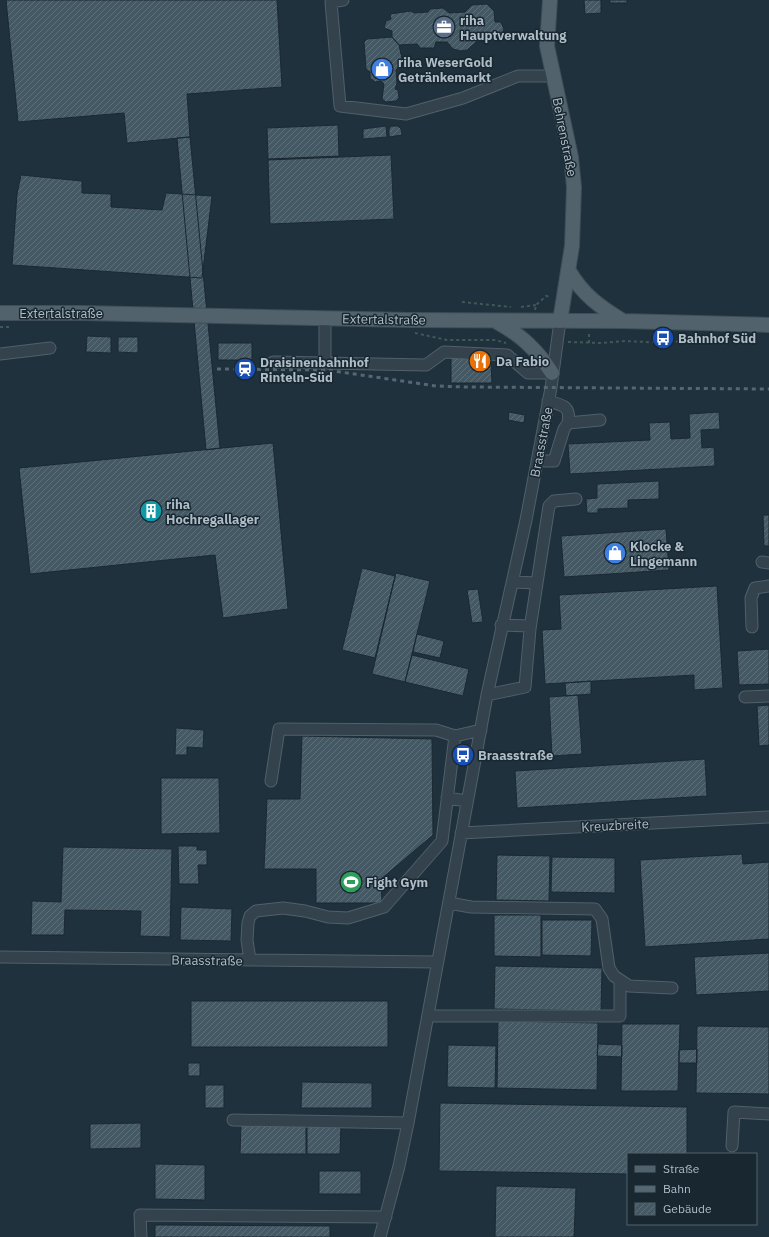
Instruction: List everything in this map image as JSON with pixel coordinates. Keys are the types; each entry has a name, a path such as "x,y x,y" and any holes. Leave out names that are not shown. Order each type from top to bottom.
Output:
{"main road":[{"name":"Behrenstraße","path":"550,0 547,46 552,76 571,157 574,187 574,229 569,271 560,321"},
{"path":"569,271 580,288 592,301 624,321"},
{"name":"Extertalstraße","path":"0,313 82,313 495,321 624,321 769,325"},
{"path":"495,321 516,332 530,344 552,373"}],"street":[{"path":"343,0 330,2 340,106 406,114 463,98 518,76 552,76"},
{"path":"324,318 325,364"},
{"name":"Braasstraße","path":"380,1237 408,1123 487,695 501,625 513,582 526,520 548,401 560,321"},
{"path":"0,354 50,348"},
{"path":"273,362 426,365 444,352 507,355 528,373 552,373"},
{"path":"537,461 554,461 570,414 567,409 559,404 548,401"},
{"path":"568,423 600,420"},
{"path":"487,695 525,687 530,626 549,506 554,501 576,498"},
{"path":"526,520 547,516"},
{"path":"513,582 537,583"},
{"path":"752,626 751,598 755,588 769,586"},
{"path":"501,625 530,626"},
{"path":"745,697 769,696"},
{"path":"271,781 279,729 436,730 455,736 481,730"},
{"path":"250,960 247,940 248,923 250,916 256,911 283,908 306,911 328,917 348,918 384,907 442,841 455,736"},
{"path":"447,798 467,801"},
{"name":"Kreuzbreite","path":"462,833 769,817"},
{"path":"449,903 472,907 595,909 602,919 609,968 614,976 620,982 629,986 672,988"},
{"name":"Braasstraße","path":"0,958 437,962"},
{"path":"428,1016 620,1016 620,982"},
{"path":"732,1146 734,1112 769,1114"},
{"path":"233,1120 408,1123"},
{"path":"141,1237 140,1215 386,1216"}],"path":[{"path":"462,302 518,308 536,306"},
{"path":"0,327 15,326"},
{"path":"413,333 447,340 495,340 511,346"},
{"path":"557,342 602,343 625,341 666,343 717,337"}],"building":[{"path":"6,0 277,0 282,87 187,94 190,137 127,143 124,113 18,122"},
{"path":"584,0 601,0 601,13 585,14"},
{"path":"610,0 627,0 627,3 610,3"},
{"name":"riha Hauptverwaltung","path":"487,4 494,11 495,22 501,22 504,29 502,34 498,37 494,36 488,41 476,42 467,50 461,51 453,49 447,42 436,42 434,48 420,48 417,44 399,45 392,37 392,31 384,28 386,21 391,19 390,14 411,11 414,13 428,12 430,9 443,8 449,13 465,12 472,5"},
{"name":"riha WeserGold Getränkemarkt","path":"392,37 399,45 403,63 396,70 397,83 395,89 398,90 399,98 396,101 386,102 382,99 384,84 381,81 375,82 370,78 370,72 366,69 364,42 367,39"},
{"path":"338,125 339,156 268,159 267,128"},
{"path":"386,126 387,137 363,139 363,129"},
{"path":"391,126 398,126 401,129 402,135 389,137 389,129"},
{"path":"190,137 220,448 206,450 177,138"},
{"path":"391,155 394,219 270,224 268,160"},
{"path":"21,175 82,181 82,193 111,194 111,207 162,210 166,193 212,196 202,278 12,265 17,194"},
{"path":"87,336 111,337 111,353 86,352"},
{"path":"118,337 138,337 138,353 118,352"},
{"path":"218,343 252,343 252,360 218,360"},
{"path":"451,358 487,358 487,363 491,363 492,383 451,383"},
{"path":"509,412 525,415 524,423 508,420"},
{"path":"719,412 720,429 701,430 702,448 714,447 715,466 570,474 568,444 650,440 649,423 670,422 671,439 690,438 689,414"},
{"name":"riha Hochregallager","path":"273,443 288,609 223,618 215,555 30,574 19,468"},
{"path":"659,481 659,499 628,500 628,508 598,509 598,513 587,513 586,499 597,498 597,484"},
{"path":"763,515 769,515 769,546 764,546"},
{"path":"666,529 669,570 564,577 561,536"},
{"path":"362,568 395,576 375,658 342,650"},
{"path":"396,573 430,581 405,682 372,674"},
{"path":"717,586 723,688 694,690 694,675 545,684 542,630 561,629 559,595"},
{"path":"478,589 483,622 472,623 467,590"},
{"path":"417,634 444,641 440,658 413,652"},
{"path":"769,649 769,684 739,685 737,651"},
{"path":"412,655 469,669 463,696 405,682"},
{"path":"591,681 591,694 566,696 565,683"},
{"path":"578,695 582,754 552,756 549,697"},
{"path":"769,705 769,745 759,746 757,706"},
{"path":"176,728 204,730 203,748 187,747 187,755 175,755"},
{"path":"302,736 432,739 433,835 381,879 382,903 316,903 316,869 264,869 267,799 300,799"},
{"path":"705,759 707,796 517,808 515,771"},
{"path":"161,778 219,778 220,833 161,834"},
{"path":"178,846 197,846 197,850 207,850 207,865 198,865 199,884 179,884"},
{"path":"63,847 172,849 170,937 140,936 141,911 65,910 64,935 31,935 32,901 61,902"},
{"path":"742,854 743,864 769,862 769,939 645,947 640,860"},
{"path":"497,855 550,856 549,901 496,900"},
{"path":"552,857 615,858 615,893 551,892"},
{"path":"181,907 232,909 231,941 180,940"},
{"path":"494,915 541,915 541,957 494,956"},
{"path":"542,920 592,920 591,956 542,955"},
{"path":"769,953 769,991 696,995 694,957"},
{"path":"495,966 602,968 601,1011 494,1009"},
{"path":"191,1001 388,1001 388,1047 191,1047"},
{"path":"498,1021 598,1023 597,1090 497,1088"},
{"path":"622,1024 680,1024 678,1091 621,1091"},
{"path":"697,1026 769,1027 769,1094 696,1093"},
{"path":"598,1044 622,1045 622,1057 597,1056"},
{"path":"448,1045 496,1046 495,1088 447,1087"},
{"path":"697,1049 697,1063 679,1063 679,1050"},
{"path":"188,1063 200,1063 200,1076 188,1076"},
{"path":"302,1082 372,1083 372,1108 301,1108"},
{"path":"205,1085 224,1085 224,1108 205,1108"},
{"path":"440,1103 687,1107 687,1153 627,1153 627,1174 439,1171"},
{"path":"141,1123 141,1148 90,1149 90,1124"},
{"path":"241,1124 306,1124 306,1154 240,1154"},
{"path":"307,1124 341,1124 340,1154 307,1154"},
{"path":"155,1164 205,1165 205,1200 155,1199"},
{"path":"319,1171 361,1171 361,1194 319,1194"},
{"path":"496,1186 576,1188 574,1237 495,1237"},
{"path":"155,1225 330,1226 330,1237 155,1237"}],"railway":[{"path":"217,369 327,370 436,386 769,389"}],"place":[{"name":"riha Hauptverwaltung","path":"444,27"},
{"name":"riha WeserGold Getränkemarkt","path":"382,69"},
{"name":"Bahnhof Süd","path":"663,338"},
{"name":"Da Fabio","path":"480,361"},
{"name":"Draisinenbahnhof Rinteln-Süd","path":"245,369"},
{"name":"riha Hochregallager","path":"151,511"},
{"name":"Klocke & Lingemann","path":"615,553"},
{"name":"Braasstraße","path":"463,755"},
{"name":"Fight Gym","path":"351,882"}]}
